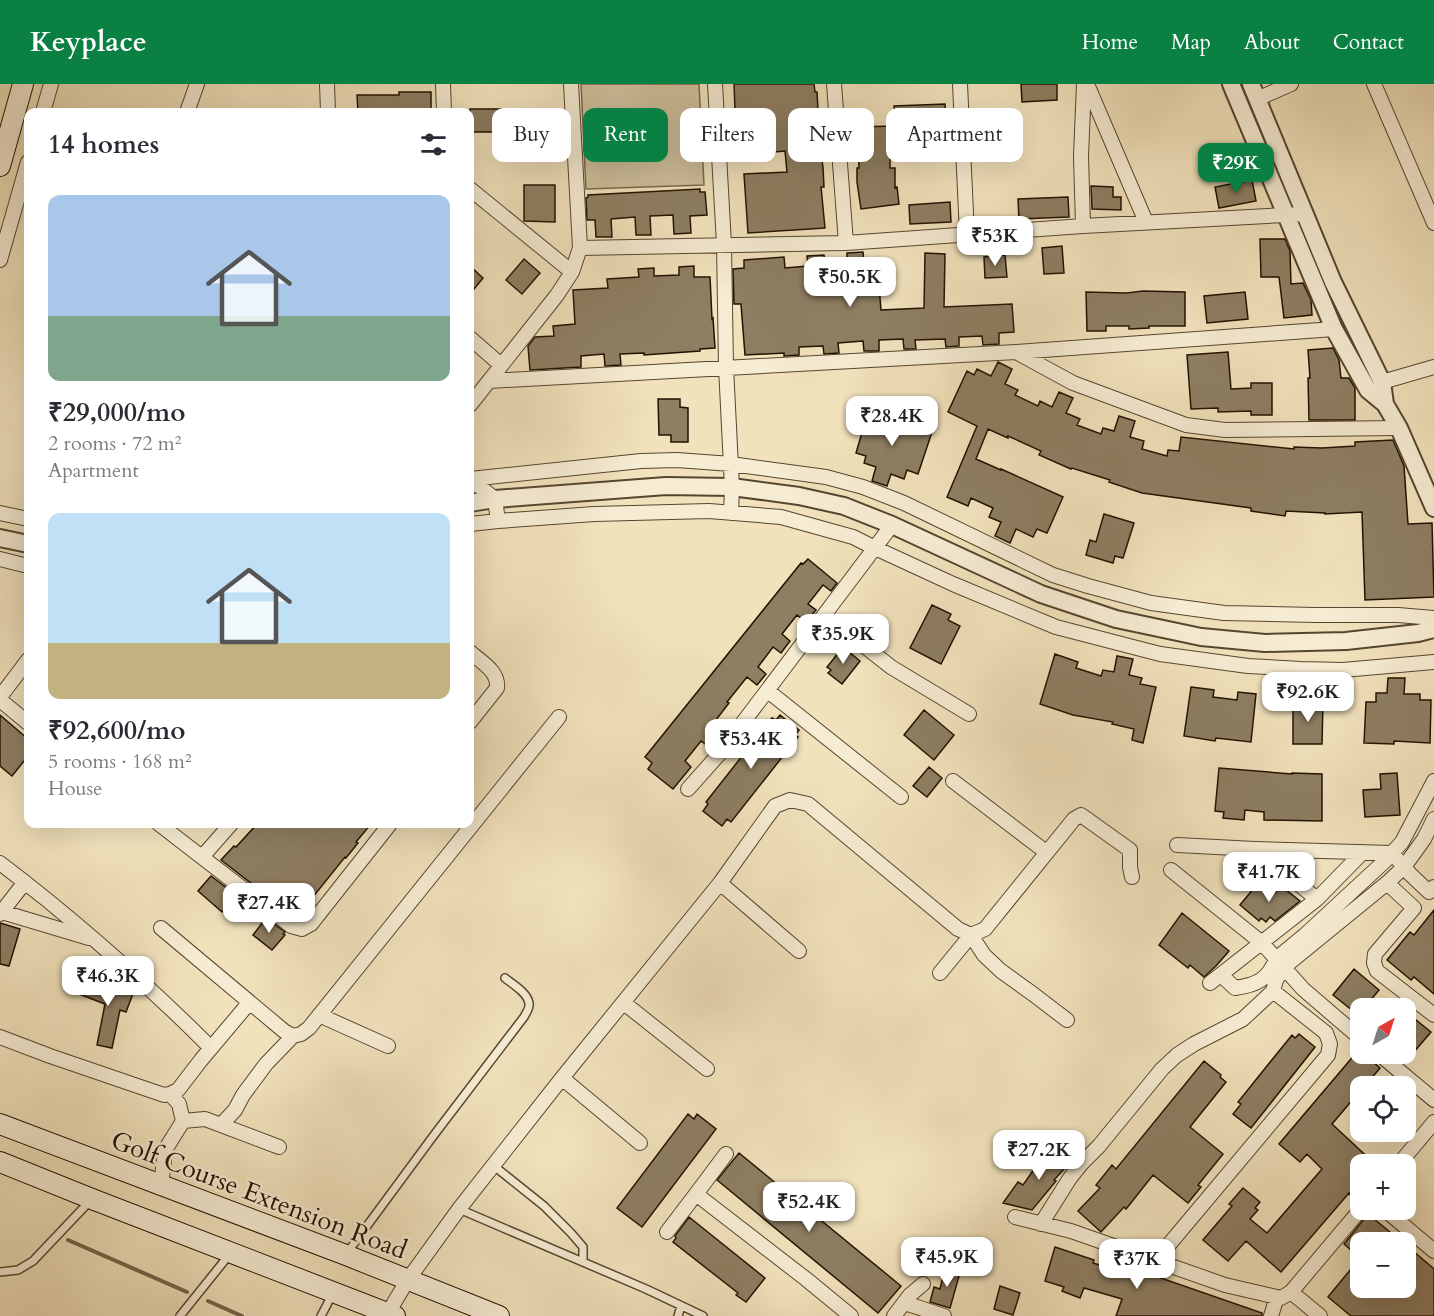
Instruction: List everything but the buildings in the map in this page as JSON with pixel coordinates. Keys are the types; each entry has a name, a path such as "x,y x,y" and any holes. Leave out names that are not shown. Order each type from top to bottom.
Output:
{"main road":[{"path":"10,84 14,117"},
{"path":"0,166 23,84"},
{"name":"Golf Course Extension Road","path":"0,1124 346,1255 499,1316"},
{"path":"0,1162 391,1315"}],"street":[{"path":"44,108 51,84"},
{"path":"327,84 328,108"},
{"path":"443,84 444,108"},
{"path":"474,400 557,295 572,272 579,248 571,84"},
{"path":"715,84 723,244 731,513"},
{"path":"834,84 846,243"},
{"path":"960,84 967,234"},
{"path":"1083,226 1081,156 1085,84"},
{"path":"1085,84 1146,222"},
{"path":"1231,84 1334,329 1368,390 1385,404 1399,428 1434,508"},
{"path":"1291,84 1254,91 1333,282 1382,382 1385,404"},
{"path":"1374,84 1434,223"},
{"path":"188,108 196,87"},
{"path":"196,87 199,108"},
{"path":"0,260 24,176"},
{"path":"474,192 572,272"},
{"path":"579,248 846,243 1146,222 1304,214"},
{"path":"489,381 1016,352 1334,329"},
{"path":"474,342 501,365"},
{"path":"1016,352 1073,383 1186,425 1225,430 1399,428"},
{"path":"1382,382 1434,367"},
{"path":"474,479 642,461 731,464 826,477 863,487 904,503 1053,575 1151,603 1224,613 1398,615 1434,618"},
{"path":"474,482 495,499 498,520"},
{"path":"474,502 666,486 732,487 799,496 844,506 892,525 1041,594 1116,619 1201,637 1264,643 1346,641 1418,633 1434,629"},
{"path":"474,523 594,514 709,511 781,517 853,537 953,584 1056,627 1160,654 1248,666 1301,669 1344,670 1434,662"},
{"path":"0,513 24,518"},
{"path":"688,789 720,753 768,691 892,525"},
{"path":"0,538 24,543"},
{"path":"0,560 24,565"},
{"path":"825,615 891,667 969,714"},
{"path":"474,656 494,673 498,680 497,688 474,717"},
{"path":"24,666 0,699 24,720"},
{"path":"768,691 901,797"},
{"path":"474,823 559,717"},
{"path":"953,781 1046,852"},
{"path":"1363,852 1317,899 1216,979 1235,987 1252,986 1271,972 1392,853 1406,835 1434,781"},
{"path":"391,1315 408,1281 459,1209 720,883 775,806 790,800 808,804 958,929 971,935 984,955 1001,971 1067,1020"},
{"path":"940,973 971,935 985,929 1046,852 1074,819 1081,815 1130,850 1132,877"},
{"path":"1041,1224 1070,1178 1162,1069 1194,1044 1243,1019 1273,991 1280,963 1387,883 1404,867 1424,839 1434,819"},
{"path":"164,828 291,926 302,929 312,924 387,828"},
{"path":"202,857 227,828"},
{"path":"221,1125 235,1110 258,1074 278,1051 293,1036 309,1028 470,828"},
{"path":"1177,845 1392,853 1404,867 1432,890 1375,954 1374,963 1377,971 1434,1015"},
{"path":"1255,849 1317,899"},
{"path":"0,863 97,941 211,1048"},
{"path":"1171,870 1262,943 1302,989 1350,1030"},
{"path":"25,882 1,913 97,941"},
{"path":"720,883 799,951"},
{"path":"1387,883 1414,908"},
{"path":"161,928 249,1003 293,1036"},
{"path":"1156,1260 1329,1055 1330,1044 1326,1033 1273,991"},
{"path":"0,1037 164,1095 178,1090 249,1003"},
{"path":"624,1003 707,1069"},
{"path":"319,1015 388,1046"},
{"path":"1391,1064 1434,1100"},
{"path":"562,1078 640,1143"},
{"path":"161,1186 165,1150 183,1121 179,1104 170,1094"},
{"path":"183,1121 205,1119 279,1147"},
{"path":"1407,1154 1434,1122"},
{"path":"667,1232 726,1154"},
{"path":"696,1194 851,1316"},
{"path":"1015,1216 1071,1231 1225,1285 1281,1298 1291,1292 1352,1220"},
{"path":"1397,1220 1434,1251"},
{"path":"894,1316 910,1295 923,1284"},
{"path":"1291,1292 1320,1316"},
{"path":"1271,1316 1277,1297"},
{"path":"905,1303 944,1316"}],"lane":[{"path":"346,1255 524,1017 529,1008 526,997 504,978"},
{"path":"494,1166 544,1206 572,1233 583,1247 583,1262"},
{"path":"0,1272 18,1270 33,1261 92,1199"},
{"path":"459,1209 703,1316"},
{"path":"180,1316 230,1253"},
{"path":"321,1316 333,1292"},
{"path":"678,1316 681,1305"}],"shaded area":[{"path":"581,84 699,84 700,108 680,108 680,162 703,162 704,185 586,189 585,162 668,162 668,108 583,108 583,126"}],"waterway":[{"path":"68,1240 187,1292"},
{"path":"208,1301 242,1316"}]}
